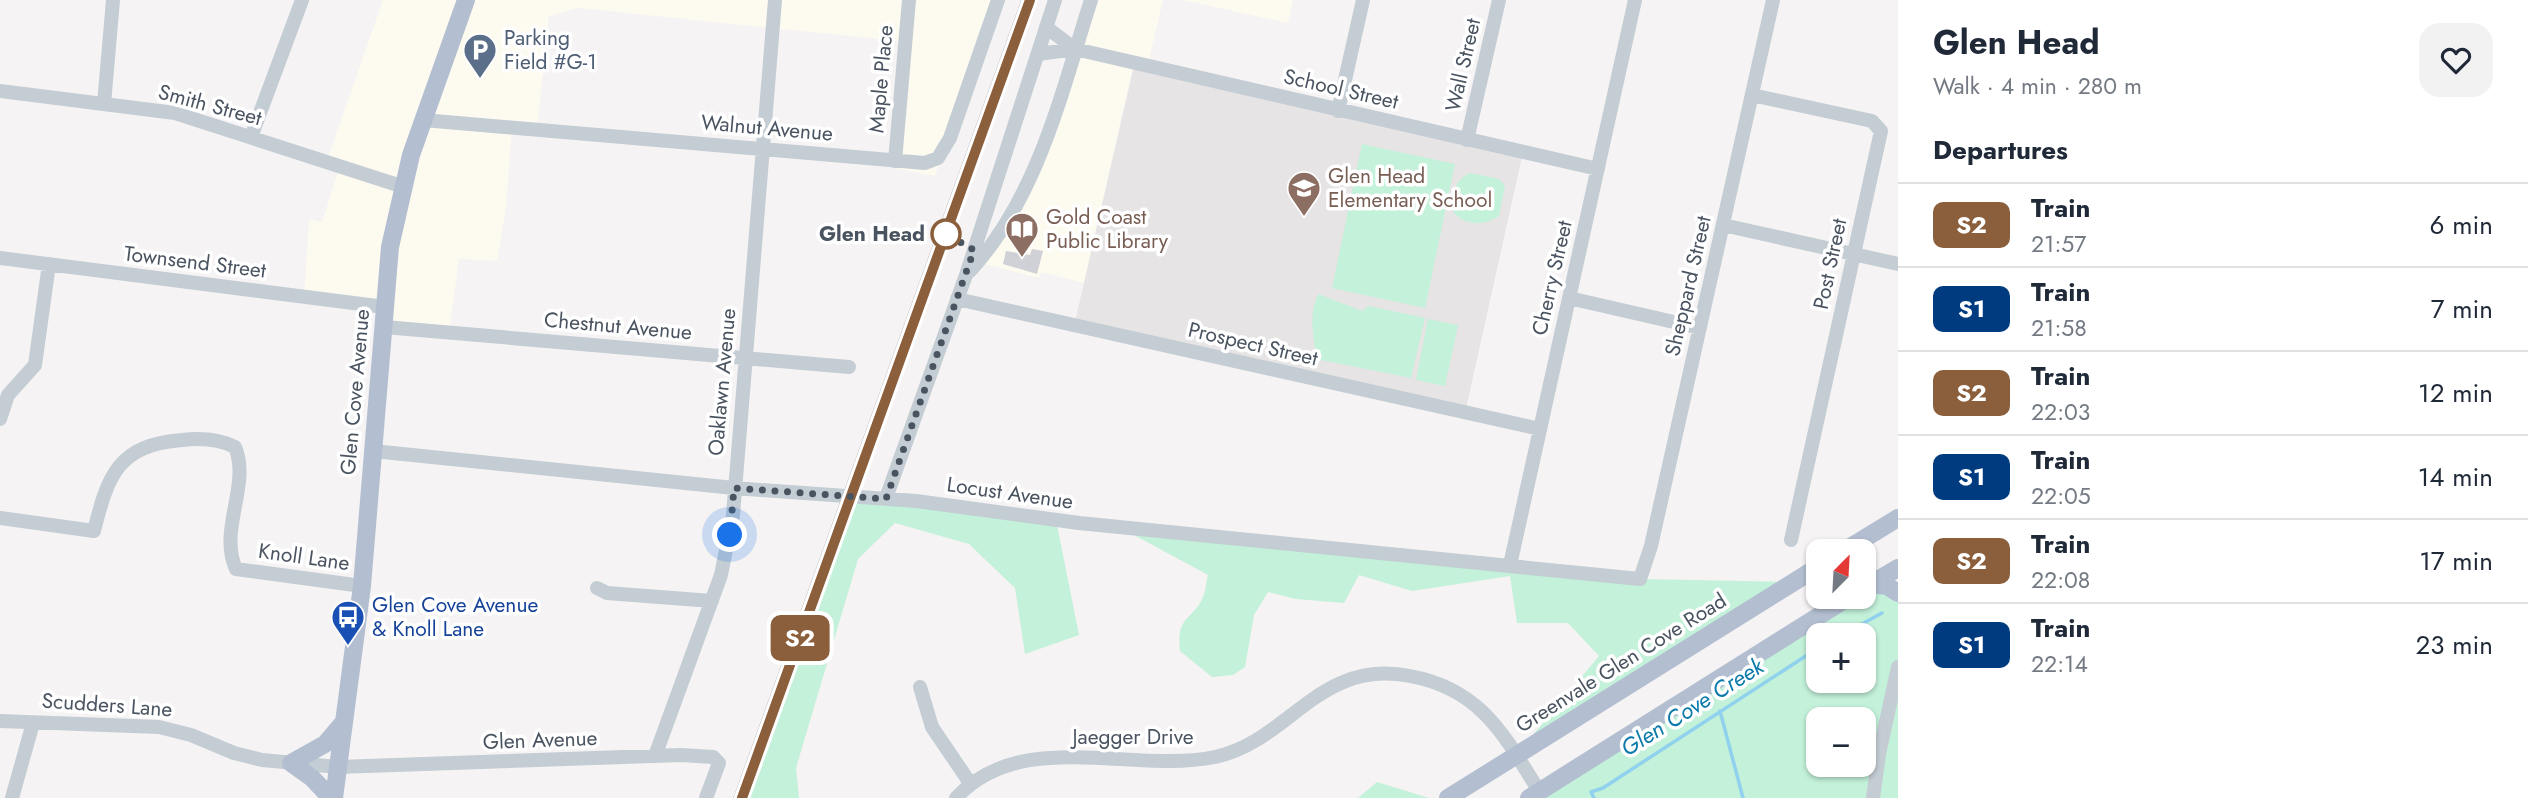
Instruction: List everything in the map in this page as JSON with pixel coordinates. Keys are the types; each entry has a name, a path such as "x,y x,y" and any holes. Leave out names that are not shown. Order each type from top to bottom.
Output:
{"main road":[{"name":"Glen Cove Avenue","path":"333,798 362,586 390,247 423,120 466,0"},
{"path":"1864,539 1898,518"},
{"path":"1876,581 1898,568"},
{"name":"Greenvale Glen Cove Road","path":"1448,798 1806,574"},
{"path":"1876,586 1887,586 1898,593"},
{"path":"1534,795 1830,609"},
{"path":"291,763 325,744 343,723"},
{"name":"Scudders Lane","path":"291,763 333,798"}],"street":[{"path":"104,104 113,0"},
{"path":"251,137 302,0"},
{"name":"Oaklawn Avenue","path":"655,756 712,601 726,555 775,0"},
{"name":"Maple Place","path":"895,161 909,0"},
{"name":"Walnut Avenue","path":"423,120 925,163 938,158 945,148 998,0"},
{"path":"886,499 966,275 1055,0"},
{"path":"966,275 992,247 1017,208 1042,148 1091,0"},
{"path":"1338,111 1363,0"},
{"name":"Wall Street","path":"1467,140 1499,0"},
{"name":"Cherry Street","path":"1510,565 1635,0"},
{"name":"Sheppard Street","path":"1640,579 1651,546 1773,0"},
{"name":"School Street","path":"1046,27 1075,49"},
{"name":"School Street","path":"1038,54 1075,49 1598,169"},
{"name":"Smith Street","path":"0,91 175,113 404,187"},
{"name":"Post Street","path":"1752,95 1877,124 1881,131 1791,540"},
{"path":"1723,225 1898,264"},
{"name":"Townsend Street","path":"0,258 384,307"},
{"path":"0,419 8,395 35,365 49,264"},
{"path":"1569,298 1700,328"},
{"name":"Prospect Street","path":"957,299 1540,429"},
{"name":"Chestnut Avenue","path":"384,327 849,367"},
{"name":"Knoll Lane","path":"0,518 94,531 110,478 132,454 160,442 194,439 225,442 235,447 240,463 228,551 236,569 362,586"},
{"name":"Locust Avenue","path":"373,451 734,488 886,499 1135,529 1640,579"},
{"path":"597,588 607,593 712,601"},
{"path":"1873,798 1878,754 1898,667"},
{"name":"Jaegger Drive","path":"956,798 970,783 1015,763 1045,757 1170,762 1219,756 1267,734 1322,691 1354,678 1384,674 1432,680 1458,692 1490,716 1516,755 1534,795"},
{"path":"919,687 932,727 970,783"},
{"name":"Scudders Lane","path":"0,721 159,727 191,734 234,753 291,763 338,767"},
{"path":"12,798 33,723"},
{"name":"Glen Avenue","path":"338,767 655,756 713,757 719,763 709,791"}],"shaded area":[{"path":"383,0 991,0 935,176 893,168 908,42 578,8 549,16 537,129 512,127 506,207 497,261 459,259 449,333 382,329 384,305 304,298 309,219 322,222 339,168 326,163"},
{"path":"1091,0 1163,0 1148,64 1134,62 1084,283 1041,272 1039,278 977,262 1017,208"},
{"path":"1182,0 1293,0 1288,23"},
{"name":"Glen Head Elementary School","path":"1135,62 1523,152 1465,413 1074,326"}],"green space":[{"path":"1362,144 1455,164 1425,308 1332,288"},
{"path":"1470,173 1499,179 1505,186 1499,216 1487,222 1470,222 1454,213 1454,189 1460,180"},
{"path":"1318,294 1362,311 1369,306 1425,318 1411,378 1316,359 1312,318"},
{"path":"1428,319 1458,325 1445,386 1416,380"},
{"path":"851,496 1056,520 1079,635 1025,654 1015,588 969,544 895,523 858,559 796,768 799,798 742,798"},
{"path":"1121,528 1640,579 1795,582 1516,755 1599,656 1568,623 1517,623 1510,576 1412,591 1359,575 1344,603 1296,599 1268,592 1254,615 1245,667 1233,675 1212,677 1180,651 1179,639 1183,624 1203,597 1208,575"},
{"path":"1876,590 1898,593 1898,798 1529,798 1806,624 1806,693 1876,693 1876,623 1808,623 1830,609 1876,609"},
{"path":"1377,782 1429,798 1358,798"}],"building":[{"name":"Gold Coast Public Library","path":"1032,249 1043,251 1037,274 1003,264 1006,251 1030,255"}],"waterway":[{"name":"Glen Cove Creek","path":"1864,623 1882,613"},
{"name":"Glen Cove Creek","path":"1594,798 1591,792 1603,788 1806,656"},
{"path":"1720,711 1743,798"}],"railway":[{"path":"735,798 1023,0"}],"train":[{"name":"S2","path":"742,798 1030,0"}],"place":[{"name":"Parking Field #G-1","path":"480,80"},
{"name":"Glen Head Elementary School","path":"1304,218"},
{"name":"Glen Head","path":"946,234"},
{"name":"Gold Coast Public Library","path":"1022,259"},
{"name":"Glen Cove Avenue & Knoll Lane","path":"348,647"}],"route":[{"path":"730,535 734,488 886,499 974,250 946,234"}]}
